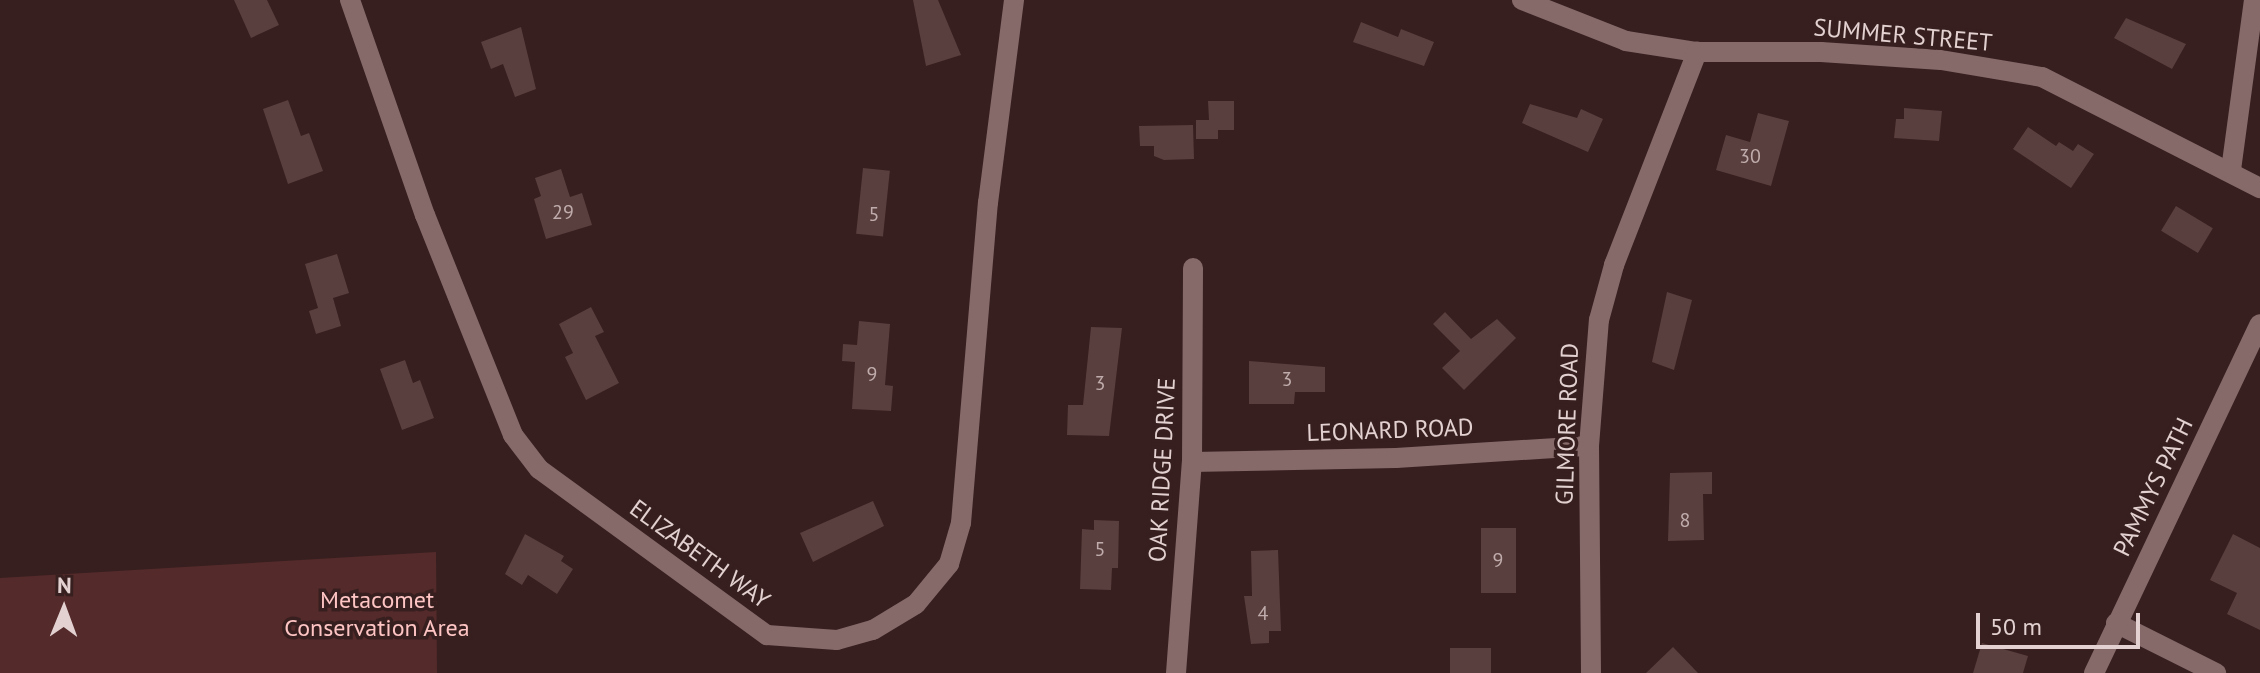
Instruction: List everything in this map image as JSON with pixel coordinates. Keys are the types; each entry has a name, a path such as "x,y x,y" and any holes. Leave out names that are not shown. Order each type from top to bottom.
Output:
{"street":[{"name":"ELIZABETH WAY","path":"350,0 425,215 513,435 539,469 767,635 837,640 873,630 916,604 949,564 961,523 988,203 1014,0"},
{"name":"SUMMER STREET","path":"1522,0 1626,41 1697,52 1941,60 2042,77 2231,170 2260,188"},
{"path":"2231,170 2254,0"},
{"name":"GILMORE ROAD","path":"1591,673 1589,446 1599,320 1614,265 1697,52"},
{"name":"OAK RIDGE DRIVE","path":"1176,673 1192,462 1193,268"},
{"name":"PAMMYS PATH","path":"2094,673 2260,324"},
{"name":"LEONARD ROAD","path":"1192,462 1396,458 1589,446"},
{"path":"2116,623 2216,673"}],"green space":[{"name":"Metacomet Conservation Area","path":"436,552 437,673 0,673 0,578"}],"building":[{"path":"234,0 267,0 279,25 251,38"},
{"path":"913,0 938,0 961,55 926,66"},
{"path":"2126,18 2186,44 2172,69 2114,38"},
{"path":"1361,22 1398,37 1401,29 1434,42 1424,66 1353,42"},
{"path":"521,27 536,89 515,97 503,64 491,69 481,42"},
{"path":"288,100 301,136 309,133 323,171 288,184 263,109"},
{"path":"1208,101 1234,101 1234,130 1218,130 1218,139 1196,139 1196,120 1209,120"},
{"path":"1530,104 1577,118 1581,109 1603,119 1588,152 1522,123"},
{"path":"1904,108 1942,111 1939,141 1894,138 1896,119 1904,119"},
{"path":"1758,113 1789,121 1771,186 1716,170 1726,135 1750,142"},
{"path":"1193,125 1194,159 1164,160 1154,156 1154,146 1140,146 1139,126"},
{"path":"2028,127 2056,146 2059,142 2073,151 2078,144 2094,154 2071,188 2013,149"},
{"path":"863,168 890,171 883,236 856,234"},
{"path":"561,169 570,197 582,193 592,225 546,239 534,199 541,196 535,178"},
{"path":"2176,206 2213,228 2198,253 2161,231"},
{"path":"337,254 349,293 333,298 341,326 316,334 309,311 318,308 305,264"},
{"path":"1667,292 1692,300 1674,370 1652,362"},
{"path":"591,307 604,332 595,336 619,383 586,400 565,357 573,353 559,324"},
{"path":"1445,312 1471,339 1497,319 1516,338 1464,390 1442,368 1460,351 1433,324"},
{"path":"859,321 890,324 885,385 893,386 891,411 852,409 855,362 842,361 843,344 857,345"},
{"path":"1091,327 1122,328 1109,436 1067,435 1068,405 1083,405"},
{"path":"405,360 413,383 420,380 434,418 402,430 380,369"},
{"path":"1249,361 1325,367 1325,392 1295,392 1294,404 1249,404"},
{"path":"1712,472 1712,494 1703,494 1704,540 1668,541 1670,473"},
{"path":"873,501 884,526 813,562 800,533"},
{"path":"1094,520 1119,521 1118,568 1112,568 1111,590 1080,589 1082,529 1094,530"},
{"path":"1481,528 1516,528 1516,593 1481,593"},
{"path":"525,534 564,556 561,561 573,569 557,594 528,575 522,585 505,574"},
{"path":"2233,534 2260,548 2260,630 2227,614 2237,593 2210,580"},
{"path":"1278,550 1281,631 1269,631 1269,643 1251,644 1244,596 1252,596 1251,551"},
{"path":"1982,643 2028,656 2023,673 1973,673"},
{"path":"1673,647 1698,673 1646,673"},
{"path":"1450,648 1491,648 1491,673 1450,673"}]}
